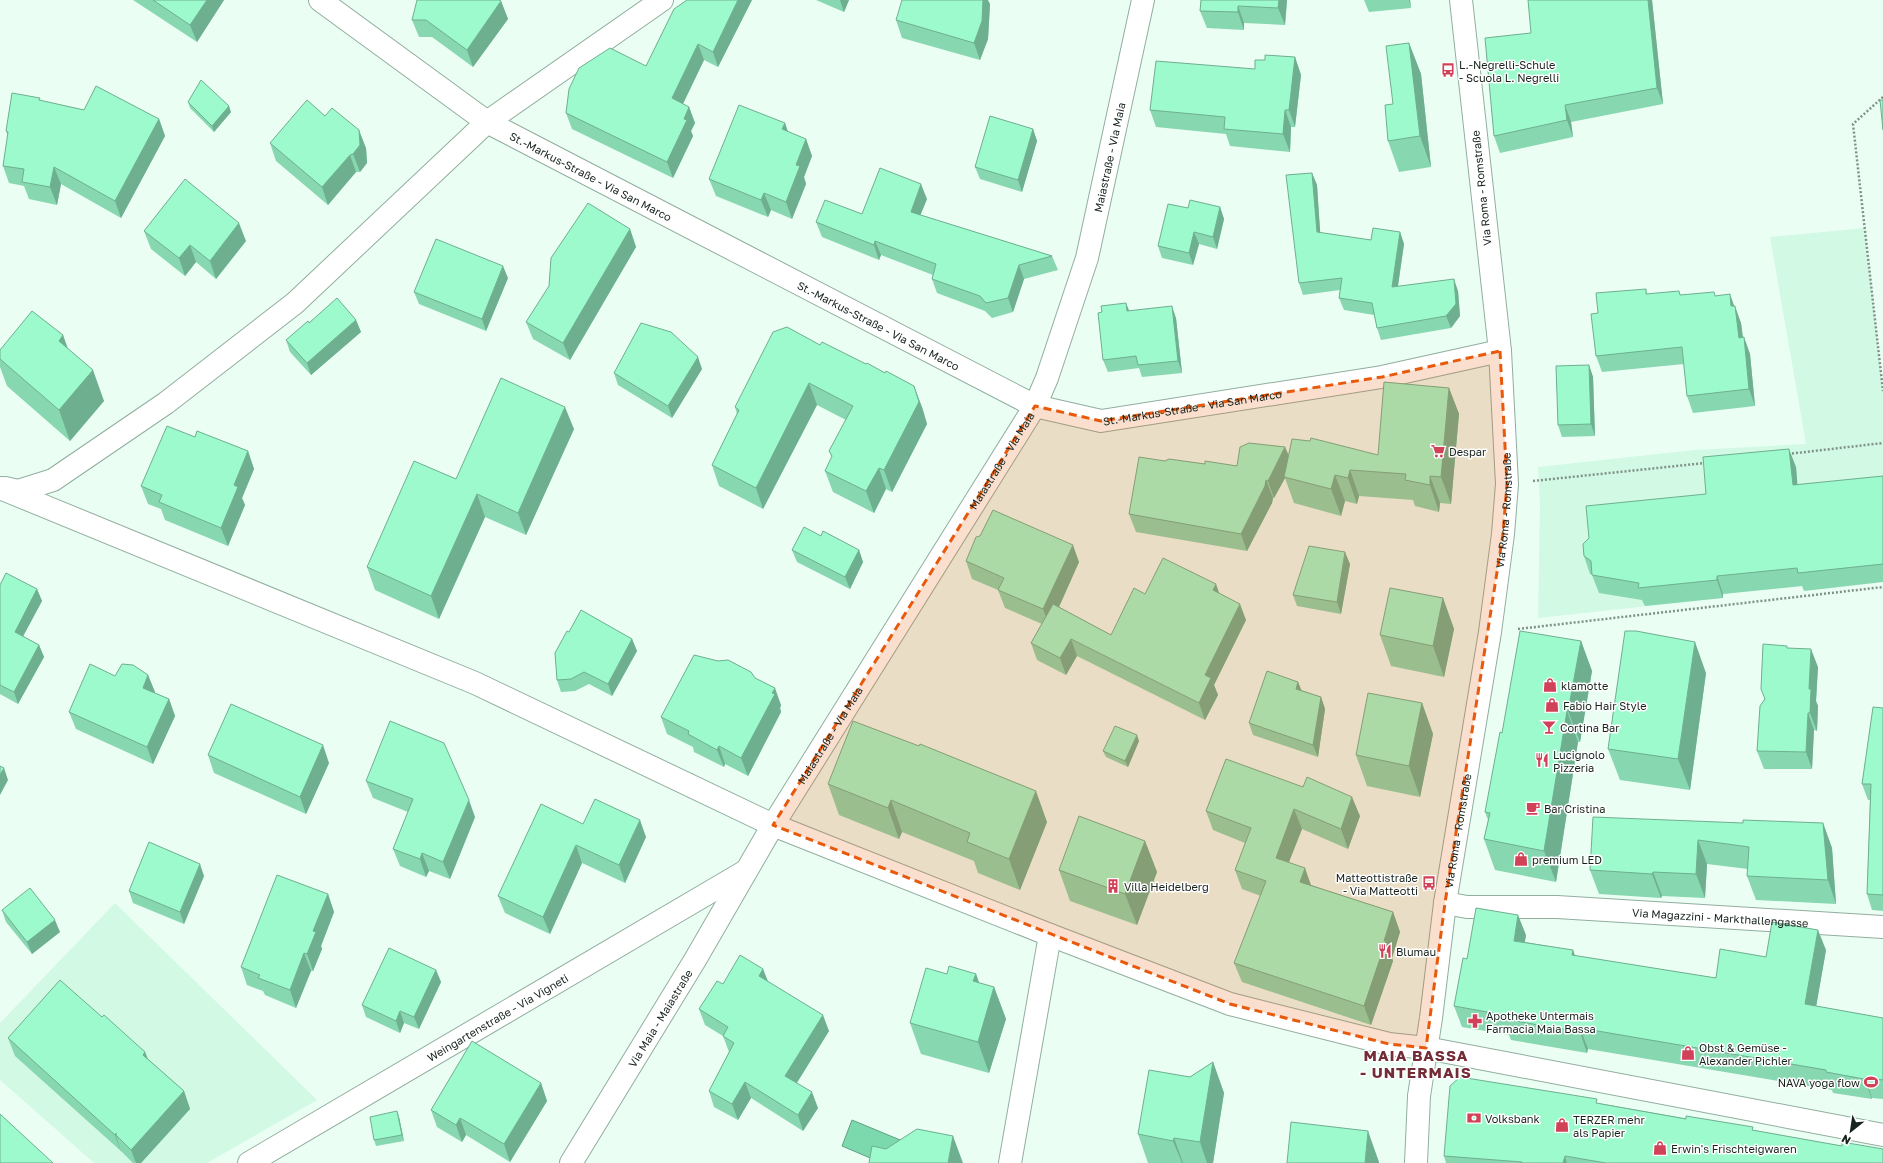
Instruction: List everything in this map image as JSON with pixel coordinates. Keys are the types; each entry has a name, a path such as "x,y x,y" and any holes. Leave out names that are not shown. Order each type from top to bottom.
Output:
{"street":[{"name":"St.-Markus-Straße - Via San Marco","path":"320,0 487,122 1035,406 1101,421 1382,377 1500,351"},
{"path":"0,488 18,490 53,480 166,403 295,303 487,122 662,0"},
{"name":"Maiastraße - Via Maia","path":"746,872 773,825 1035,406 1047,378 1087,258 1143,0"},
{"name":"Via Roma - Romstraße","path":"1416,1163 1419,1096 1432,1018 1445,903 1490,632 1503,534 1507,484 1500,351 1461,0"},
{"path":"0,488 475,684 773,825 1050,936 1230,1004 1389,1044 1426,1048 1883,1135"},
{"name":"Weingartenstraße - Via Vigneti","path":"249,1163 746,872"},
{"name":"Via Maia - Maiastraße","path":"571,1163 695,960 746,872"},
{"name":"Via Magazzini - Markthallengasse","path":"1445,903 1467,907 1557,907 1883,927"},
{"path":"1010,1163 1050,936"}],"path":[{"path":"1883,97 1853,124 1883,391"},
{"path":"1781,454 1883,443"},
{"path":"1507,484 1711,462"},
{"path":"1490,632 1883,587"}],"highlighted area":[{"path":"1500,351 1507,484 1503,534 1445,903 1426,1048 1389,1044 1230,1004 773,825 1035,406 1101,421 1382,377"}],"shaded area":[{"path":"1865,228 1883,391 1883,582 1803,586 1723,594 1723,598 1538,618 1540,503 1538,467 1694,450 1806,444 1770,237"},
{"path":"115,903 317,1100 207,1163 94,1163 0,1080 0,1023"},
{"path":"852,1120 905,1142 882,1163 842,1146"}],"building":[{"path":"153,0 207,0 190,25"},
{"path":"417,0 501,1 467,50 426,20 412,20"},
{"path":"687,0 738,0 713,52 698,44 672,98 689,107 684,119 687,120 667,162 566,113 569,89 579,68 610,48 646,66 674,9"},
{"path":"902,0 983,0 982,21 974,43 896,20"},
{"path":"1201,0 1279,0 1278,8 1238,6 1238,12 1200,11"},
{"path":"1528,0 1648,0 1657,88 1565,105 1567,120 1494,136 1485,38 1531,33"},
{"path":"1409,43 1420,136 1388,141 1385,105 1393,104 1386,46"},
{"path":"1265,55 1295,57 1289,110 1285,110 1283,134 1224,129 1225,117 1150,110 1156,61 1255,69 1255,60 1265,60"},
{"path":"201,80 229,106 212,126 188,102"},
{"path":"96,86 159,119 115,201 54,167 50,187 22,182 24,169 3,166 8,132 6,131 12,93 40,98 39,100 84,110"},
{"path":"307,100 325,116 332,108 359,130 360,145 322,187 270,143"},
{"path":"1880,100 1883,100 1883,130"},
{"path":"739,105 785,123 782,129 806,139 796,165 800,166 786,202 764,193 761,200 709,179"},
{"path":"990,116 1033,129 1018,180 975,167"},
{"path":"880,168 921,184 911,212 1052,256 1019,265 1008,298 986,303 980,296 932,279 936,264 875,241 874,245 816,222 825,200 862,214"},
{"path":"1312,173 1317,232 1371,240 1373,228 1400,232 1392,287 1454,279 1456,304 1446,316 1377,328 1372,303 1339,298 1342,278 1299,283 1286,175"},
{"path":"185,179 239,223 210,261 190,245 179,258 144,231"},
{"path":"1190,200 1220,207 1213,237 1194,232 1189,253 1158,246 1168,204 1188,208"},
{"path":"588,203 630,229 563,343 526,322 549,286 551,258"},
{"path":"436,239 503,266 482,319 414,292"},
{"path":"1646,289 1646,294 1679,291 1680,295 1714,292 1715,296 1730,294 1731,306 1735,306 1739,338 1744,337 1749,389 1687,396 1682,347 1596,356 1591,314 1598,313 1596,293"},
{"path":"337,298 356,320 307,363 286,340 308,321 309,323"},
{"path":"1126,303 1127,311 1172,306 1178,361 1138,365 1136,356 1103,360 1098,313 1102,312 1101,306"},
{"path":"32,311 63,335 59,341 93,370 59,410 0,359 0,350"},
{"path":"641,323 671,332 698,357 668,406 614,373"},
{"path":"787,327 820,345 822,342 885,373 886,371 914,386 919,402 884,470 879,468 866,491 825,471 832,456 829,451 853,406 809,383 756,488 712,465 739,410 735,407 773,332"},
{"path":"1589,365 1591,424 1558,425 1556,366"},
{"path":"501,378 565,407 518,513 477,494 431,596 367,567 414,461 456,479"},
{"path":"1384,382 1449,388 1441,477 1430,476 1430,485 1405,480 1406,474 1350,470 1348,478 1335,475 1331,489 1284,477 1292,439 1310,441 1311,438 1378,455"},
{"path":"167,426 195,437 197,431 248,451 234,485 238,487 221,528 159,502 162,495 141,486"},
{"path":"1249,443 1285,447 1268,481 1266,480 1265,486 1241,534 1129,514 1139,457 1165,461 1169,459 1205,464 1205,461 1237,466 1240,447"},
{"path":"1789,449 1793,485 1883,476 1883,564 1798,573 1797,568 1717,576 1717,580 1638,588 1639,583 1592,575 1591,561 1584,556 1583,544 1589,538 1586,506 1706,494 1703,457"},
{"path":"993,510 1073,545 1043,609 998,590 1004,578 966,561 976,537 980,536"},
{"path":"804,527 821,536 823,531 859,550 845,577 792,550"},
{"path":"1309,546 1345,552 1337,602 1293,595"},
{"path":"1163,558 1216,584 1213,590 1240,604 1205,675 1211,678 1199,703 1071,639 1060,658 1031,643 1053,604 1111,635 1134,588 1145,594"},
{"path":"6,573 37,589 15,632 39,645 14,692 0,685 0,585"},
{"path":"1390,588 1443,598 1433,646 1380,635"},
{"path":"581,610 632,639 608,684 584,672 571,679 557,680 555,653"},
{"path":"1520,631 1581,641 1567,711 1544,851 1484,839 1490,813 1485,812 1500,732 1502,733"},
{"path":"1625,631 1636,631 1695,642 1678,759 1608,749"},
{"path":"1763,644 1787,646 1787,648 1811,649 1809,689 1811,689 1810,713 1808,713 1806,752 1757,751 1760,706 1765,699 1761,689"},
{"path":"694,655 718,661 728,660 751,672 755,678 775,688 772,693 775,694 741,758 719,746 717,750 688,734 689,731 661,717"},
{"path":"90,664 115,676 122,664 133,665 148,675 143,688 169,699 147,747 69,712"},
{"path":"1267,671 1298,682 1296,689 1321,697 1313,745 1249,723"},
{"path":"1368,693 1422,703 1409,766 1356,755"},
{"path":"231,704 323,745 300,797 208,755"},
{"path":"1873,707 1883,708 1883,895 1867,894 1871,784 1862,784"},
{"path":"390,721 444,743 469,800 443,862 422,853 420,859 393,849 413,799 366,781"},
{"path":"853,721 919,746 920,744 1036,791 1009,859 967,842 970,833 891,800 888,808 828,784"},
{"path":"1115,726 1137,735 1125,761 1103,751"},
{"path":"1226,759 1303,787 1307,777 1352,797 1341,829 1294,809 1276,858 1305,868 1300,882 1393,912 1384,941 1386,941 1364,1006 1234,963 1266,881 1235,870 1251,828 1206,811"},
{"path":"0,766 4,768 0,775"},
{"path":"595,799 640,820 619,865 576,845 543,917 498,896 541,804 583,824"},
{"path":"1079,816 1145,841 1125,894 1059,870"},
{"path":"1593,817 1743,823 1743,820 1823,823 1828,880 1747,876 1749,847 1698,840 1696,874 1653,872 1652,874 1590,870"},
{"path":"149,842 200,864 180,912 129,891"},
{"path":"277,875 328,894 313,931 316,932 307,954 304,953 290,990 258,978 260,975 241,967"},
{"path":"30,888 55,920 27,942 2,910"},
{"path":"1476,908 1518,915 1514,941 1573,950 1572,955 1716,978 1720,949 1766,957 1772,922 1818,930 1805,1004 1883,1018 1883,1080 1865,1077 1864,1079 1826,1072 1826,1070 1580,1028 1580,1032 1504,1019 1504,1015 1454,1006 1463,958 1467,959"},
{"path":"389,948 436,970 414,1017 400,1011 396,1021 362,1005"},
{"path":"740,955 763,969 759,976 823,1015 785,1076 812,1092 798,1115 745,1082 732,1104 709,1091 734,1043 723,1036 728,1027 699,1009 717,981 723,984"},
{"path":"949,966 976,974 973,981 994,987 978,1042 910,1023 926,968 947,974"},
{"path":"60,980 102,1017 104,1015 145,1052 143,1055 184,1091 131,1150 116,1135 116,1133 115,1135 8,1038"},
{"path":"472,1041 541,1083 504,1144 460,1118 456,1125 431,1110"},
{"path":"1213,1062 1200,1142 1174,1138 1173,1141 1138,1134 1149,1070 1190,1077"},
{"path":"1460,1077 1597,1099 1596,1103 1686,1119 1686,1116 1753,1127 1752,1130 1842,1146 1842,1142 1883,1149 1883,1163 1606,1163 1565,1156 1563,1163 1522,1163 1444,1156 1450,1086"},
{"path":"397,1111 402,1135 374,1140 370,1117"},
{"path":"0,1114 53,1163 0,1163"},
{"path":"1291,1122 1368,1131 1365,1163 1287,1163"},
{"path":"917,1129 953,1136 948,1163 869,1163 872,1146 886,1149"}],"place":[{"name":"L.-Negrelli-Schule - Scuola L. Negrelli","path":"1448,70"},
{"name":"Despar","path":"1438,451"},
{"name":"klamotte","path":"1550,685"},
{"name":"Fabio Hair Style","path":"1552,705"},
{"name":"Cortina Bar","path":"1549,727"},
{"name":"Lucignolo Pizzeria","path":"1542,760"},
{"name":"Bar Cristina","path":"1533,808"},
{"name":"premium LED","path":"1521,859"},
{"name":"Matteottistraße - Via Matteotti","path":"1429,883"},
{"name":"Villa Heidelberg","path":"1113,886"},
{"name":"Blumau","path":"1385,951"},
{"name":"Apotheke Untermais Farmacia Maia Bassa","path":"1475,1021"},
{"name":"Obst & Gemüse - Alexander Pichler","path":"1688,1053"},
{"name":"NAVA yoga flow","path":"1871,1082"},
{"name":"Volksbank","path":"1474,1118"},
{"name":"TERZER mehr als Papier","path":"1562,1125"},
{"name":"Erwin's Frischteigwaren","path":"1660,1148"}],"district":[{"name":"MAIA BASSA - UNTERMAIS","path":"1416,1064"}]}
